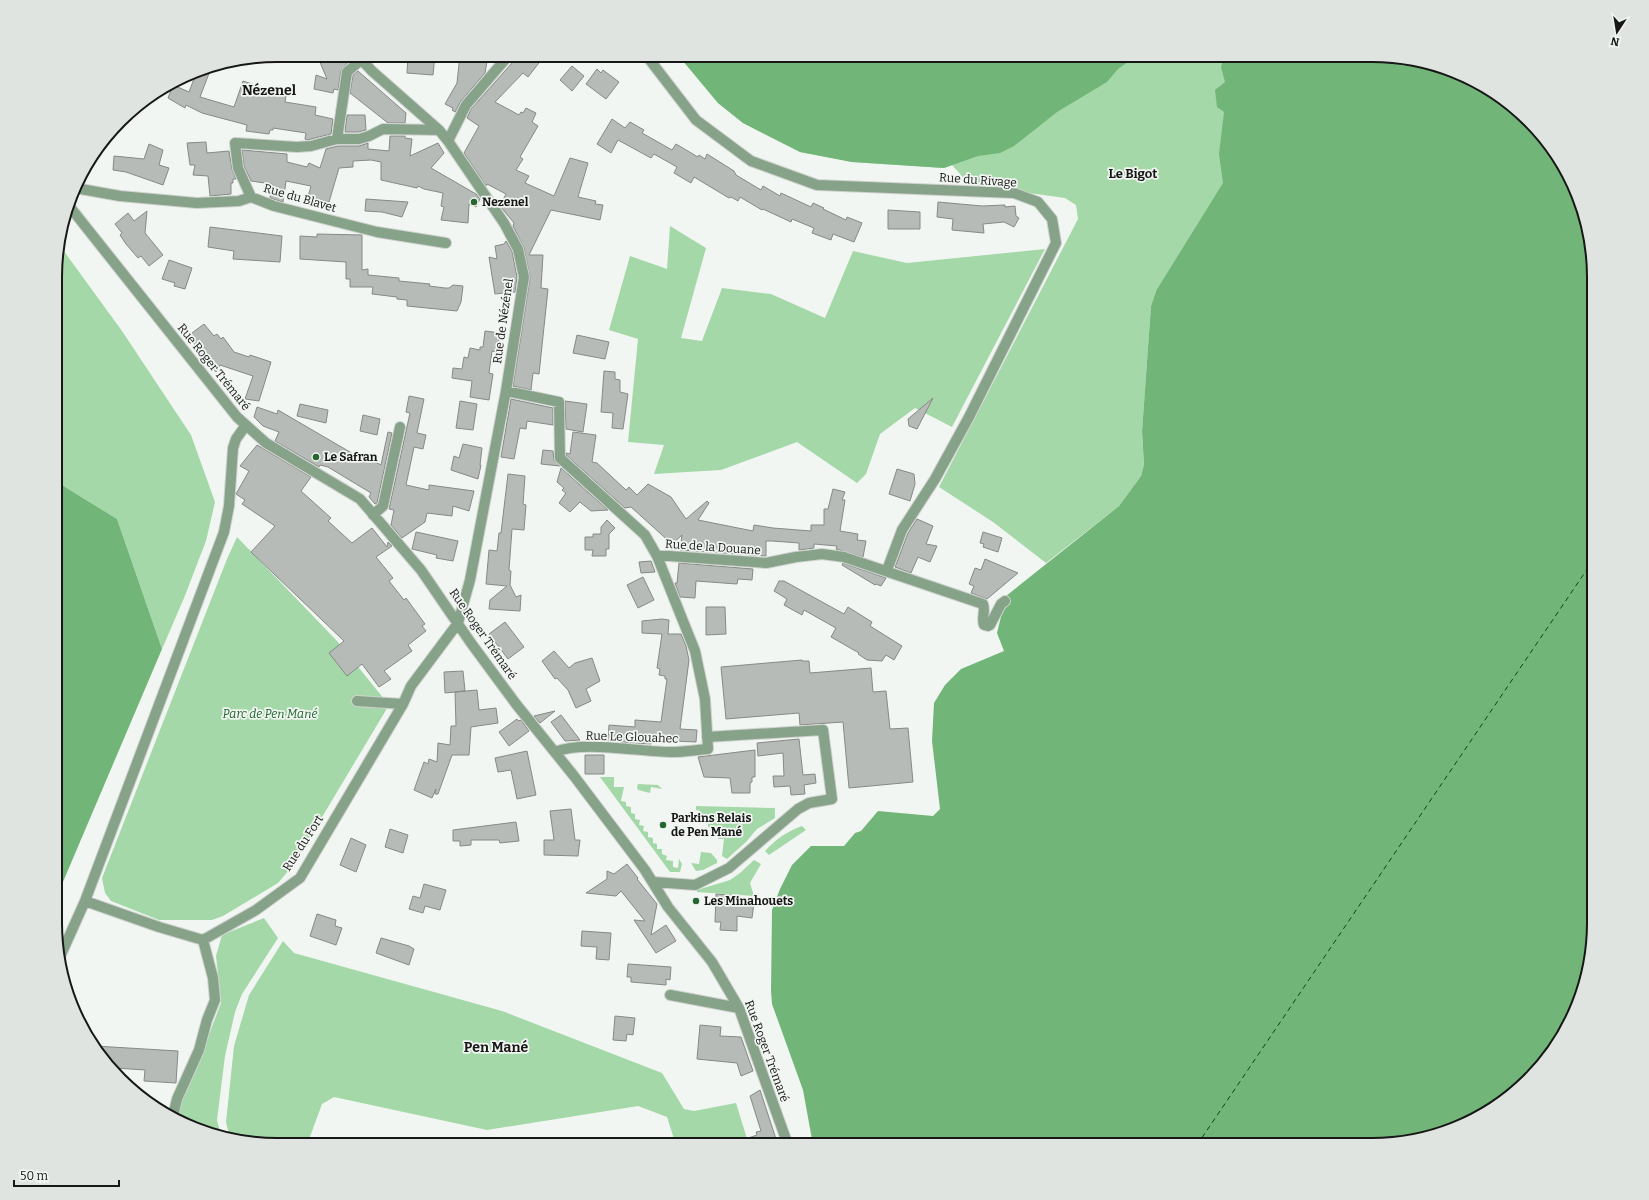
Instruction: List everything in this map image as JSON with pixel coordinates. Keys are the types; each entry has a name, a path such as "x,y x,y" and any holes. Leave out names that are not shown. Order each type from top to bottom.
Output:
{"street":[{"path":"337,139 347,72 356,62"},
{"name":"Rue de Nézénel","path":"363,62 439,130 448,141 504,223 518,249 524,277 506,390 470,580 458,622"},
{"path":"448,141 466,105 503,62"},
{"name":"Rue du Rivage","path":"651,62 696,120 752,161 817,185 1014,193 1038,202 1052,218 1056,243 965,424 935,479 902,530 886,570"},
{"path":"251,197 238,168 235,143 297,147 311,146 337,139 359,139 383,129 439,130"},
{"name":"Rue du Blavet","path":"81,189 120,196 197,203 239,200 251,197 274,206 377,232 446,242"},
{"name":"Rue Roger Trémaré","path":"73,209 232,411 266,443 360,499 421,570 471,643 654,882 668,907 712,962 739,1008 785,1138"},
{"name":"Rue de la Douane","path":"506,390 559,402 560,458 645,535 657,556 766,563 822,554 844,557 983,604 983,624 989,626 1001,604 1005,601"},
{"path":"64,949 85,901 224,532 229,506 233,448 236,439 246,425"},
{"path":"373,515 383,506 400,427"},
{"path":"654,882 695,885 729,868 798,809 809,803 832,799 823,730 707,737 705,698 695,651 657,556"},
{"name":"Rue du Fort","path":"203,940 256,910 300,878 403,704 411,686 458,622"},
{"path":"357,701 403,704"},
{"name":"Rue Le Glouahec","path":"555,752 564,748 671,752 708,749 707,737"},
{"path":"85,901 159,927 203,940 213,978 215,1000 207,1020 199,1050 177,1099 174,1111"},
{"path":"670,996 739,1008"}],"green space":[{"path":"684,62 1377,62 1156,291 1151,306 1142,431 1144,466 1141,476 1119,506 1046,563 993,522 939,487 1078,219 1076,205 1065,198 970,185 952,165 944,168 852,162 800,152 743,123 718,103"},
{"path":"670,226 706,248 681,338 702,341 722,288 771,294 825,318 853,251 907,263 1045,249 952,427 915,408 880,434 866,474 857,483 797,442 721,470 654,474 664,445 628,442 638,339 609,330 630,256 667,269"},
{"path":"64,251 122,331 191,435 215,502 206,541 162,649 117,519 62,485 62,263"},
{"name":"Parc de Pen Mané","path":"237,537 338,642 389,705 294,864 278,883 223,916 212,920 159,920 111,901 105,893 102,878"},
{"path":"600,777 614,777 614,787 624,787 621,801 626,802 626,806 631,807 631,813 635,814 635,819 640,820 639,825 644,826 643,831 648,832 648,837 653,838 653,843 657,844 657,849 662,849 662,854 667,856 666,860 673,861 673,867 678,868 679,859 682,864 680,872 670,872"},
{"path":"638,784 658,785 662,789 651,787 650,793 638,790"},
{"path":"696,806 775,808 775,818 757,829 746,842 727,859 722,856 724,839 718,839 719,834 714,833 714,828 708,827 708,822 704,822 704,816 700,815 700,811 696,810"},
{"path":"802,826 806,830 769,855 765,851 782,836"},
{"path":"701,852 711,853 717,860 717,863 703,870 696,871 691,863 699,864"},
{"path":"754,860 761,864 750,883 754,896 697,892 697,890 730,880"},
{"path":"264,918 278,938 242,994 235,1012 225,1056 217,1120 220,1130 195,1122 179,1114 183,1092 202,1053 221,1003 216,956 222,935"},
{"path":"283,941 294,953 502,1011 662,1073 684,1109 694,1111 736,1103 747,1138 674,1138 667,1117 638,1106 487,1130 334,1097 322,1104 310,1138 263,1138 229,1133 226,1122 234,1046 249,995"}],"shaded area":[{"path":"684,62 1128,62 1118,69 1107,82 1057,112 1014,146 1000,153 978,156 944,168 852,162 800,152 743,123 718,103"},
{"path":"1223,62 1386,62 1427,69 1454,78 1467,84 1503,106 1534,135 1551,158 1565,182 1576,208 1583,235 1587,263 1587,937 1583,965 1576,992 1565,1018 1543,1054 1514,1085 1491,1102 1467,1116 1441,1127 1414,1134 1386,1138 812,1138 803,1090 772,1004 772,910 780,889 792,865 811,846 844,846 855,833 861,831 878,811 933,816 940,809 932,741 934,703 945,685 961,669 1004,651 997,633 1006,596 1119,506 1141,476 1144,465 1142,431 1151,306 1156,291 1223,183 1219,154 1224,112 1217,107 1215,90 1225,82 1221,67"},
{"path":"62,485 117,519 162,649 62,884"}],"building":[{"path":"320,62 348,62 341,71 338,90 334,89 333,93 314,89 316,75 327,79"},
{"path":"408,62 434,62 433,75 407,73"},
{"path":"459,62 487,62 485,73 461,101 455,112 452,110 453,108 445,104 457,83"},
{"path":"540,62 528,77 523,73 495,102 519,115 521,112 523,113 526,108 536,113 532,122 538,126 520,157 523,159 516,170 529,176 525,183 554,196 570,158 588,163 578,197 596,201 595,204 603,205 600,220 551,210 529,255 543,255 541,288 548,289 539,374 533,373 531,390 513,386 530,278 524,248 513,226 514,223 500,206 506,194 487,184 486,186 464,153 479,126 467,118 471,109 512,63"},
{"path":"572,66 584,76 572,91 560,80"},
{"path":"597,69 601,73 603,70 619,82 606,99 586,84"},
{"path":"358,71 406,113 405,123 388,123 350,93 353,75"},
{"path":"209,73 200,97 234,107 243,81 258,86 261,92 286,96 285,102 316,107 315,115 333,119 331,134 307,140 305,139 306,133 273,128 273,130 270,130 269,134 246,131 247,125 202,113 186,105 185,108 168,98 171,90 177,87 189,92 194,78"},
{"path":"347,115 365,115 366,130 358,132 345,132"},
{"path":"612,119 625,128 630,122 644,130 642,133 672,150 676,144 698,157 699,155 705,159 707,154 734,171 736,175 761,190 763,186 780,196 781,193 811,207 813,203 846,220 847,217 862,223 854,242 833,234 831,240 812,233 814,228 792,219 791,222 763,209 762,210 740,197 738,201 731,197 729,198 694,177 691,183 674,173 677,167 654,154 651,158 618,140 611,153 597,144"},
{"path":"390,136 405,136 405,138 412,139 410,156 438,143 444,153 431,168 476,194 480,199 476,207 469,204 468,223 441,220 444,207 441,206 443,193 424,189 418,186 417,188 381,180 381,162 371,160 353,161 353,167 339,168 329,202 308,197 311,186 286,181 283,202 270,198 272,184 251,181 244,166 242,150 287,154 287,162 307,167 309,163 320,168 326,149 338,146 359,146 368,143 368,149 389,151"},
{"path":"206,142 207,153 229,151 232,169 236,179 233,179 233,183 231,183 231,194 210,196 208,176 193,175 195,165 190,165 187,143"},
{"path":"149,144 163,150 159,165 169,168 163,185 126,172 113,170 114,156 144,159"},
{"path":"366,199 408,202 402,217 382,212 365,211"},
{"path":"938,202 982,206 1015,206 1016,216 1019,218 1014,227 1004,222 983,224 984,233 952,230 953,219 937,217"},
{"path":"888,210 920,212 920,229 888,229"},
{"path":"147,211 145,233 163,255 149,266 141,256 138,258 126,244 120,235 122,233 115,224 128,213 134,221"},
{"path":"210,227 282,236 280,262 233,259 234,251 208,247"},
{"path":"317,234 362,235 362,270 368,269 368,275 399,278 399,281 430,284 429,286 445,288 449,288 453,285 463,286 461,302 457,311 407,306 407,300 397,299 397,297 372,294 373,287 350,287 350,279 346,279 346,262 300,259 300,236 317,237"},
{"path":"506,241 512,251 517,277 515,292 495,294 489,257 497,259 495,246 504,244"},
{"path":"169,260 192,268 185,289 174,286 175,283 162,279"},
{"path":"204,324 214,336 217,334 221,339 223,337 234,352 249,357 250,355 271,362 259,401 245,399 253,376 220,365 216,372 188,336"},
{"path":"485,331 500,333 497,352 492,351 489,373 493,374 489,400 470,397 472,381 452,378 453,368 462,369 464,357 468,358 470,348 480,350 480,347 483,347"},
{"path":"577,335 609,342 605,359 573,353"},
{"path":"604,371 615,372 615,379 620,380 620,392 628,394 623,429 612,428 613,413 601,412"},
{"path":"409,396 424,399 417,433 426,435 423,449 414,447 406,485 429,490 429,485 474,491 469,511 453,506 452,516 427,513 425,522 402,538 391,525 394,510 389,509 410,413 406,412"},
{"path":"933,398 917,429 909,426 908,419"},
{"path":"511,399 553,408 553,425 527,421 526,429 520,428 514,459 501,457"},
{"path":"460,401 477,404 473,430 456,428"},
{"path":"565,401 587,404 583,432 566,429"},
{"path":"300,404 328,410 326,423 297,416"},
{"path":"257,407 277,414 278,410 362,459 364,456 381,465 388,432 392,433 377,503 375,504 369,497 371,493 328,467 320,465 319,467 275,441 279,432 263,426 254,417"},
{"path":"363,415 380,419 377,435 360,431"},
{"path":"573,432 596,435 592,462 597,463 626,490 629,487 637,495 648,484 671,497 686,519 707,501 709,503 698,520 753,531 754,525 811,531 811,525 824,525 824,509 828,509 833,489 845,492 842,500 845,500 840,531 858,534 857,540 866,541 863,557 836,549 837,546 814,544 814,548 799,550 799,543 772,541 766,541 766,556 680,550 682,535 672,544 631,507 625,508 566,455 566,453 570,454"},
{"path":"463,444 482,448 478,479 451,470 454,456 459,458"},
{"path":"257,445 311,477 301,491 331,518 328,521 352,543 372,528 387,547 388,542 392,546 376,557 393,578 389,581 404,600 406,598 425,624 422,626 426,631 408,645 412,651 384,671 391,679 379,687 362,664 347,676 329,653 344,641 251,552 275,526 242,504 245,500 236,494 249,471 240,466"},
{"path":"543,450 553,451 554,460 560,466 541,464"},
{"path":"561,468 608,510 591,511 580,502 570,512 559,503 566,493 562,490 564,488 557,482"},
{"path":"897,469 914,474 915,484 910,501 889,494"},
{"path":"508,474 525,476 523,504 526,505 524,530 512,529 509,570 511,571 510,585 516,597 521,595 520,611 489,609 490,600 507,586 486,584 489,550 497,551 499,533 501,533"},
{"path":"917,519 933,526 926,544 937,546 930,562 918,557 911,573 895,567 908,533"},
{"path":"607,520 615,528 609,534 609,549 606,549 606,556 592,556 593,550 585,550 585,537 593,537 593,534 601,534 601,527"},
{"path":"416,532 458,541 453,561 436,558 437,555 412,549"},
{"path":"983,532 1002,538 998,552 983,547 984,544 980,543"},
{"path":"985,559 1018,573 987,599 971,593 974,586 969,584 975,568 981,570"},
{"path":"651,561 655,572 641,573 639,562"},
{"path":"679,563 753,569 752,580 738,579 737,584 696,581 695,598 680,597 675,583 677,583"},
{"path":"843,563 886,578 881,586 875,585 842,565"},
{"path":"643,577 654,600 638,608 627,585"},
{"path":"779,581 784,581 844,614 848,607 872,622 870,626 902,646 894,660 886,655 882,661 867,660 858,654 859,653 831,637 836,628 804,610 802,615 784,605 787,599 774,591"},
{"path":"706,607 725,607 726,634 706,635"},
{"path":"662,619 669,620 668,634 681,634 686,646 689,660 680,729 697,730 696,742 652,740 651,744 608,741 609,725 635,727 635,720 661,722 667,679 665,679 665,676 659,675 660,669 657,668 662,634 642,633 642,621"},
{"path":"505,622 524,647 508,659 489,634"},
{"path":"554,651 569,668 575,663 592,658 600,681 586,689 591,701 576,708 568,690 557,678 555,679 542,661"},
{"path":"802,660 809,661 810,673 871,668 873,692 886,691 890,729 908,728 913,782 849,788 843,722 800,725 799,713 726,719 721,667"},
{"path":"463,671 465,691 445,693 444,672"},
{"path":"477,690 479,710 496,708 498,723 471,727 469,755 452,755 438,794 435,794 436,789 432,798 414,790 424,762 428,764 429,759 437,762 438,743 450,745 451,726 456,726 455,692"},
{"path":"555,711 540,723 534,716"},
{"path":"561,715 580,740 565,741 551,722"},
{"path":"517,719 518,721 521,720 529,731 509,746 499,732"},
{"path":"799,739 803,775 815,774 816,783 804,785 805,794 791,795 790,786 774,787 773,776 784,776 783,753 758,756 757,743"},
{"path":"755,750 755,777 752,777 752,782 750,783 750,793 732,793 730,778 704,777 698,757"},
{"path":"527,751 536,795 517,799 511,770 498,772 495,758"},
{"path":"585,755 604,755 604,774 585,774"},
{"path":"571,809 575,840 580,840 578,856 544,855 544,840 554,840 550,811"},
{"path":"516,822 519,841 500,843 499,840 471,840 471,845 460,846 460,841 453,841 453,830"},
{"path":"390,829 408,835 403,853 385,847"},
{"path":"351,838 366,845 356,872 340,865"},
{"path":"627,864 657,904 651,935 666,925 676,941 656,953 634,920 645,921 621,891 616,896 586,893 607,879 607,871 614,874"},
{"path":"424,884 446,890 440,910 425,906 423,913 409,909 413,896 420,898"},
{"path":"716,894 732,895 732,901 754,903 752,918 737,916 737,931 720,930 721,922 715,922"},
{"path":"317,914 336,920 335,926 342,928 336,945 310,936"},
{"path":"582,931 611,933 609,960 596,959 597,947 581,946"},
{"path":"381,938 409,946 414,949 409,965 376,953"},
{"path":"628,964 671,967 670,980 666,979 666,985 631,982 631,977 627,977"},
{"path":"615,1016 635,1018 633,1035 627,1034 626,1041 613,1040"},
{"path":"700,1025 721,1027 720,1036 741,1037 753,1071 741,1076 737,1063 697,1059"},
{"path":"101,1046 178,1051 176,1083 144,1081 145,1070 118,1068"},
{"path":"760,1090 776,1138 748,1138 757,1135 756,1132 761,1131 750,1096"}],"ferry route":[{"path":"1202,1138 1587,569"}],"place":[{"name":"Nezenel","path":"474,202"},
{"name":"Le Safran","path":"316,457"},
{"name":"Parkins Relais de Pen Mané","path":"663,825"},
{"name":"Les Minahouets","path":"696,901"}],"district":[{"name":"Nézenel","path":"269,90"},
{"name":"Le Bigot","path":"1133,173"},
{"name":"Pen Mané","path":"496,1047"}]}
